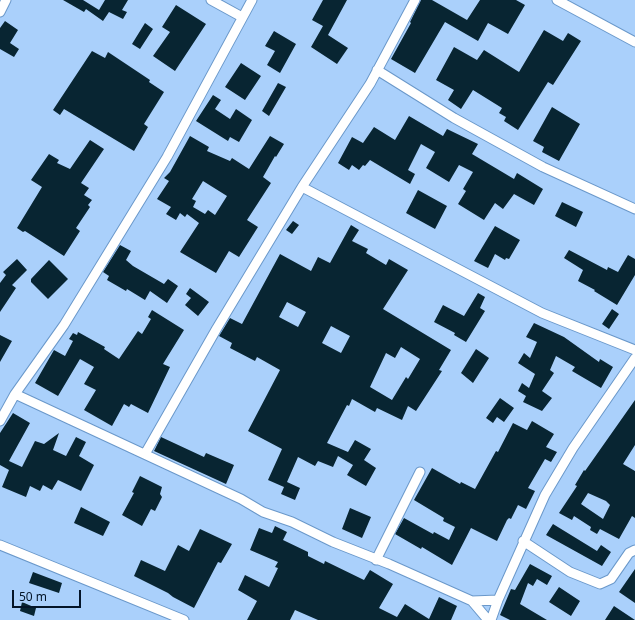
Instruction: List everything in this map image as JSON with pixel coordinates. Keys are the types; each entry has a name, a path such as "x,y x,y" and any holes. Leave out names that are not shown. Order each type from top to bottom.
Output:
{"street":[{"path":"0,12 6,0"},
{"path":"211,0 242,17"},
{"path":"0,421 15,394 64,324 167,158 252,0"},
{"path":"145,454 217,328 302,187 366,90 415,0"},
{"path":"557,0 635,42"},
{"path":"377,70 454,118 543,167 635,208"},
{"path":"302,187 542,314 635,350"},
{"path":"491,620 523,541 544,496 573,448 635,358"},
{"path":"15,394 241,499 263,512 292,522 310,532 472,602 488,620"},
{"path":"376,560 420,472"},
{"path":"523,541 570,572 600,584 611,580 629,553 635,550"},
{"path":"0,545 184,620"},
{"path":"472,602 498,600"}],"building":[{"path":"63,0 83,0 99,10 105,0 128,0 122,10 127,12 123,19 109,12 103,21 86,9 84,12"},
{"path":"323,0 347,0 328,35 348,48 337,64 311,47 323,26 312,20"},
{"path":"421,0 432,0 467,20 480,0 516,0 525,5 508,34 488,23 478,41 445,22 415,73 391,59 411,23 410,22"},
{"path":"176,5 206,24 175,71 153,56 170,32 162,27"},
{"path":"5,21 18,30 10,43 19,49 14,57 0,49 0,28"},
{"path":"145,23 153,29 140,49 132,44"},
{"path":"544,30 563,41 568,33 581,41 553,85 548,82 518,130 504,121 506,117 499,113 502,108 473,90 461,109 448,100 454,90 436,80 454,47 477,60 484,50 519,72"},
{"path":"274,31 296,44 280,73 267,65 275,51 265,46"},
{"path":"92,51 105,58 108,52 150,80 149,82 164,92 144,124 148,127 134,151 64,109 60,115 53,110"},
{"path":"241,63 261,76 245,100 225,87"},
{"path":"278,83 286,87 269,116 262,111"},
{"path":"213,95 221,100 215,109 230,119 236,109 252,120 239,142 230,137 228,141 196,121"},
{"path":"552,107 580,124 559,161 542,152 544,147 533,141"},
{"path":"409,116 443,136 447,129 478,144 472,154 514,179 517,173 543,189 534,205 514,194 503,209 495,203 484,220 458,204 466,191 463,189 473,172 459,165 449,182 426,168 435,152 421,144 408,170 415,174 410,184 370,160 359,170 352,165 349,170 338,163 352,137 363,143 374,127 395,140"},
{"path":"190,136 209,147 207,151 230,161 232,158 249,169 270,136 284,144 263,177 271,183 247,220 258,227 239,257 229,251 216,273 180,252 199,223 187,214 185,217 180,213 176,220 166,214 171,207 157,199 169,181 164,178 170,172","holes":["203,181 227,196 215,215 208,210 205,214 193,207 196,201 192,199"]},
{"path":"90,140 104,149 81,183 89,188 84,195 92,200 88,205 90,207 76,228 80,231 64,256 25,231 23,232 17,228 42,187 31,180 49,154 59,160 57,163 70,169"},
{"path":"418,190 447,206 435,229 406,213"},
{"path":"562,202 583,212 576,227 555,216"},
{"path":"293,221 299,225 292,234 286,230"},
{"path":"351,225 359,230 352,241 368,249 366,253 386,265 389,259 408,270 383,309 451,350 439,370 442,371 416,411 408,406 402,420 377,408 375,412 352,399 349,406 347,405 327,443 348,452 355,440 371,449 364,460 376,468 366,486 347,475 353,465 338,456 333,467 318,461 315,466 298,457 287,482 300,488 295,500 281,494 284,487 268,480 282,449 248,431 280,370 257,357 255,361 230,348 232,343 219,336 230,318 242,324 280,254 311,271 318,257 330,263","holes":["287,302 306,312 298,327 279,317","331,326 350,336 341,353 322,343","401,347 420,359 408,379 406,377 392,400 370,387 386,353 395,358"]},
{"path":"495,226 520,240 509,259 506,258 505,260 495,254 488,268 474,261"},
{"path":"120,245 131,251 126,260 133,266 164,284 168,279 178,286 167,303 150,291 145,300 127,289 126,291 107,280 109,276 103,272"},
{"path":"569,250 607,270 608,267 618,272 628,255 635,259 635,275 617,305 594,291 595,290 578,281 583,270 564,258"},
{"path":"17,259 27,270 12,285 16,288 0,312 0,283 6,275 3,272"},
{"path":"49,260 68,279 48,299 31,282 31,279"},
{"path":"190,288 209,302 198,316 185,305 191,298 186,294"},
{"path":"478,293 485,297 480,308 485,311 466,342 454,335 455,333 434,322 443,305 464,316"},
{"path":"612,309 619,314 609,329 602,324"},
{"path":"152,310 184,330 163,364 170,367 148,413 131,404 129,407 124,404 112,426 84,410 96,390 84,384 94,367 80,359 58,396 35,383 54,350 65,356 73,341 69,339 73,333 77,335 78,332 105,347 104,349 119,359 138,331 142,334 151,319 148,317"},
{"path":"534,323 564,337 599,362 600,359 613,367 601,388 572,371 575,367 556,356 550,370 554,373 542,391 552,398 542,411 523,402 526,396 518,391 522,383 529,388 535,374 518,363 524,353 530,358 537,342 526,337"},
{"path":"0,335 12,341 0,362"},
{"path":"476,349 489,358 473,383 461,373"},
{"path":"500,398 514,408 504,422 497,417 493,423 486,418"},
{"path":"635,400 635,445 623,464 635,471 635,518 632,516 619,539 600,529 597,534 590,530 591,527 574,516 572,520 559,513 577,486 575,485 584,470 585,471","holes":["588,493 606,501 610,505 603,519 581,504"]},
{"path":"13,413 30,423 9,461 22,467 35,441 44,444 59,433 53,450 66,456 76,437 86,442 79,456 94,465 81,491 58,480 52,490 43,485 40,491 30,486 26,497 2,487 9,470 0,465 0,433"},
{"path":"532,421 554,434 546,447 557,452 551,462 545,459 528,488 535,491 526,509 518,505 511,519 509,518 507,520 497,541 471,528 452,565 422,547 421,549 395,534 404,518 433,534 434,532 449,540 455,527 443,521 444,518 414,500 432,468 460,484 461,482 475,489 496,451 498,452 513,423 527,430"},
{"path":"161,437 204,457 206,453 234,465 226,484 154,451"},
{"path":"140,476 162,487 160,494 162,497 155,511 151,509 142,526 122,515 134,493 132,492"},
{"path":"81,507 110,522 103,536 74,523"},
{"path":"350,508 371,517 362,538 342,529"},
{"path":"553,524 597,551 601,545 611,552 602,566 546,535"},
{"path":"275,526 287,532 283,540 308,552 308,556 324,564 325,561 364,580 370,570 393,584 379,608 397,617 405,604 429,619 439,597 457,606 451,620 318,620 295,610 290,620 247,620 257,601 238,590 245,575 269,587 278,568 275,567 278,562 250,550 259,528 272,533"},
{"path":"200,529 232,544 221,563 218,562 194,608 134,576 141,560 165,571 178,545 189,551"},
{"path":"530,564 552,576 547,585 537,579 533,586 528,583 520,604 547,620 510,620 500,615 511,589 515,590"},
{"path":"635,569 635,603 619,592"},
{"path":"33,572 62,583 59,593 29,583"},
{"path":"559,587 580,601 571,616 549,602"},
{"path":"22,602 36,608 34,616 20,611"},
{"path":"614,606 635,620 605,620"}]}
